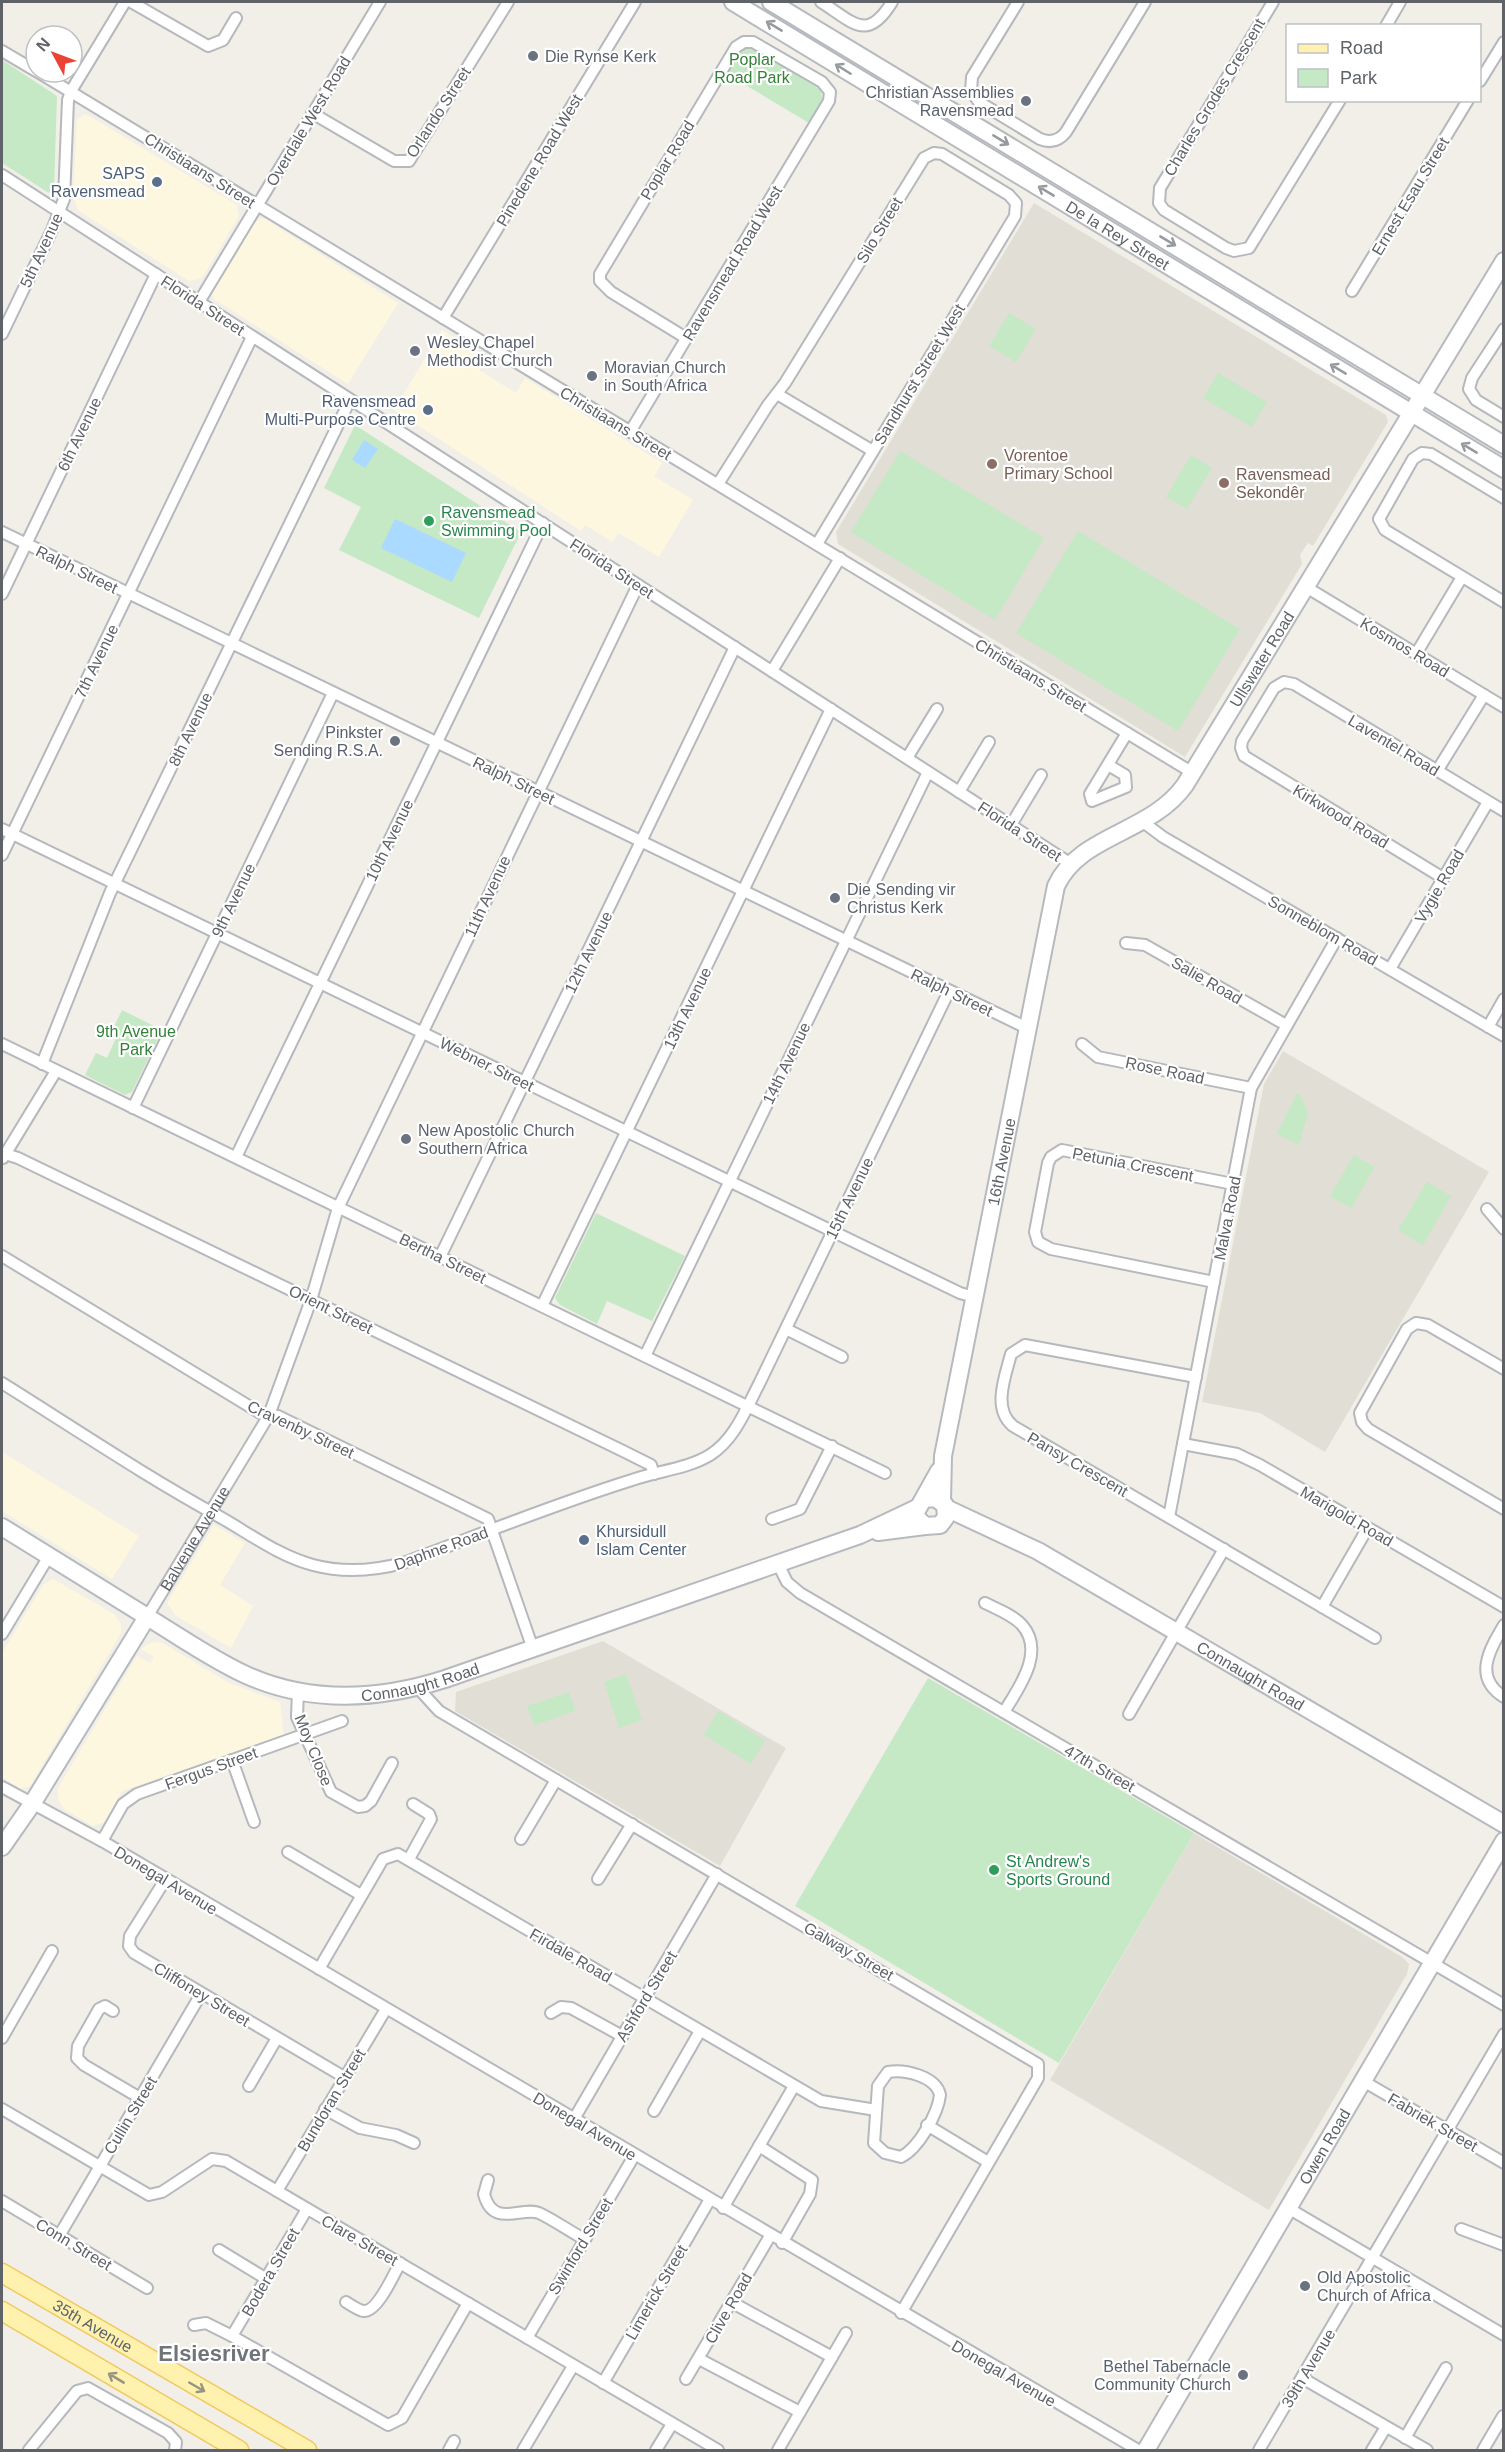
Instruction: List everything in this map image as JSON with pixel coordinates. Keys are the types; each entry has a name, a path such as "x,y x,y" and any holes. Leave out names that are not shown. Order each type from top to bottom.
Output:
{"main road":[{"name":"35th Avenue","path":"2,2273 307,2451"},
{"name":"35th Avenue","path":"2,2311 239,2451"}],"street":[{"path":"71,91 125,2"},
{"path":"131,2 208,46 220,43 236,18"},
{"name":"Overdale West Road","path":"199,302 380,2"},
{"name":"Orlando Street","path":"312,113 394,161 409,161 508,2"},
{"name":"Pinedene Road West","path":"443,318 635,2"},
{"name":"De la Rey Street","path":"733,2 1503,469"},
{"name":"De la Rey Street","path":"771,2 1503,445"},
{"path":"821,2 858,25 866,26 880,20 891,2"},
{"path":"1018,2 972,77 971,91 979,102 1040,139 1050,141 1059,139 1066,132 1145,2"},
{"name":"Charles Grodes Crescent","path":"1273,2 1160,188 1159,203 1164,210 1226,248 1234,251 1249,248 1339,102"},
{"path":"1387,24 1400,2"},
{"name":"Poplar Road","path":"686,338 604,287 600,280 603,267 736,47 744,42 753,42 822,82 830,92"},
{"path":"1481,78 1503,42"},
{"name":"Christiaans Street","path":"2,51 24,64"},
{"name":"Christiaans Street","path":"59,84 1193,773"},
{"name":"5th Avenue","path":"2,334 64,199 68,100 71,91"},
{"name":"Ravensmead Road West","path":"630,432 828,105 830,92"},
{"name":"Ernest Esau Street","path":"1352,291 1467,102"},
{"name":"Silo Street","path":"718,484 924,158 934,153 942,154 1009,195 1016,203"},
{"name":"Florida Street","path":"2,175 1071,864"},
{"name":"Sandhurst Street West","path":"817,544 1015,216 1016,203"},
{"name":"Ullswater Road","path":"1071,864 1089,849 1143,822 1172,801 1193,773 1503,261"},
{"name":"6th Avenue","path":"2,594 156,274"},
{"path":"1503,329 1472,378 1469,389 1471,395 1503,417"},
{"name":"7th Avenue","path":"2,855 7,831 128,593 252,337"},
{"path":"777,394 873,451"},
{"name":"8th Avenue","path":"42,1064 114,884 350,400"},
{"path":"1503,498 1431,454 1422,453 1413,459 1381,512 1380,523 1385,530 1503,602"},
{"name":"10th Avenue","path":"236,1157 543,524"},
{"name":"Ralph Street","path":"2,532 1027,1028"},
{"path":"772,671 840,558"},
{"path":"1416,654 1462,577"},
{"name":"11th Avenue","path":"338,1208 638,585"},
{"name":"Kosmos Road","path":"1306,587 1503,707"},
{"name":"12th Avenue","path":"440,1257 735,648"},
{"name":"Laventel Road","path":"1241,752 1242,741 1277,685 1284,682 1294,684 1503,811"},
{"name":"9th Avenue","path":"133,1108 333,693"},
{"path":"1437,771 1484,695"},
{"name":"13th Avenue","path":"542,1306 831,709"},
{"path":"907,758 937,709"},
{"path":"1108,765 1127,733"},
{"path":"959,792 989,742"},
{"name":"Kirkwood Road","path":"1241,752 1247,759 1443,878"},
{"name":"14th Avenue","path":"645,1356 928,772"},
{"path":"1011,825 1041,775"},
{"name":"Vygie Road","path":"1390,969 1488,802"},
{"name":"Sonneblom Road","path":"1143,822 1163,837 1503,1036"},
{"name":"Webner Street","path":"7,831 833,1232 974,1297"},
{"name":"16th Avenue","path":"944,1505 942,1465 1027,1028 1054,895 1060,878 1071,864"},
{"name":"Malva Road","path":"1169,1517 1251,1088 1337,938"},
{"name":"Salie Road","path":"1126,943 1145,945 1286,1025"},
{"name":"15th Avenue","path":"748,1405 949,991"},
{"path":"1488,1027 1503,999"},
{"name":"Bertha Street","path":"2,1044 885,1473"},
{"name":"Rose Road","path":"1082,1044 1098,1057 1251,1088"},
{"path":"3,1156 56,1071"},
{"name":"Petunia Crescent","path":"1214,1282 1051,1249 1038,1242 1035,1232 1048,1163 1051,1157 1062,1150 1233,1184"},
{"name":"Orient Street","path":"3,1156 311,1300 623,1451 651,1465 654,1474"},
{"name":"Balvenie Avenue","path":"2,1847 32,1804 269,1415 311,1300 338,1208"},
{"path":"1487,1209 1503,1229"},
{"name":"Cravenby Street","path":"2,1256 262,1414 278,1416 488,1519 533,1649"},
{"path":"1503,1369 1428,1325 1416,1323 1407,1329 1360,1413 1362,1422 1368,1429 1503,1509"},
{"path":"786,1329 842,1357"},
{"name":"Pansy Crescent","path":"1196,1377 1025,1345 1011,1354 1000,1406 1002,1415 1013,1426 1375,1638"},
{"name":"Daphne Road","path":"2,1383 211,1512 284,1554 311,1564 340,1570 372,1570 403,1563 709,1455 724,1443 748,1405"},
{"name":"Marigold Road","path":"1183,1444 1237,1454 1503,1607"},
{"path":"772,1519 800,1509 832,1446"},
{"name":"16th Avenue","path":"921,1504 942,1465"},
{"path":"935,1498 944,1505 946,1517 933,1526 917,1518 921,1504 935,1498"},
{"name":"Connaught Road","path":"2,1527 246,1675 298,1691 359,1696 418,1688 533,1649 860,1535 921,1504"},
{"name":"Connaught Road","path":"944,1505 1038,1551 1503,1824"},
{"name":"Connaught Road","path":"860,1535 933,1526 994,1531"},
{"path":"1322,1607 1367,1528"},
{"path":"1129,1714 1224,1550"},
{"path":"2,1634 49,1556"},
{"name":"47th Street","path":"778,1564 787,1582 800,1593 1503,2005"},
{"path":"985,1603 1018,1620 1029,1640 1029,1670 1004,1712"},
{"path":"1503,1625 1487,1654 1485,1667 1490,1683 1503,1697"},
{"name":"Galway Street","path":"418,1688 439,1711 1035,2061 1040,2071 1038,2078 901,2313"},
{"name":"Moy Close","path":"298,1691 297,1717 328,1788 358,1807 369,1805 392,1763"},
{"name":"Fergus Street","path":"102,1841 120,1810 130,1798 342,1721"},
{"path":"232,1760 254,1822"},
{"path":"521,1839 556,1780"},
{"name":"Donegal Avenue","path":"2,1787 102,1841 574,2118 709,2201 1137,2451"},
{"path":"319,1969 386,1856 398,1854 409,1859 431,1819 429,1814 413,1804"},
{"path":"598,1879 632,1824"},
{"name":"Owen Road","path":"1146,2451 1503,1841"},
{"path":"288,1852 361,1895"},
{"name":"Firdale Road","path":"409,1859 794,2086 826,2103 876,2110"},
{"name":"Ashford Street","path":"574,2118 646,1999 717,1874"},
{"name":"Cliffoney Street","path":"165,1880 133,1930 129,1946 137,1956 344,2077"},
{"path":"2,2038 52,1951"},
{"name":"Cullin Street","path":"59,2236 201,1995"},
{"path":"113,2011 105,2006 99,2009 78,2046 78,2058 84,2065 140,2098"},
{"path":"550,2013 561,2007 571,2008 622,2036"},
{"name":"Bundoran Street","path":"277,2191 386,2009"},
{"path":"654,2111 700,2031"},
{"name":"39th Avenue","path":"1259,2451 1503,2034"},
{"path":"249,2086 276,2038"},
{"path":"892,2072 915,2074 940,2090 939,2103 927,2126 907,2154 893,2156 878,2149 874,2143 876,2110 879,2086 884,2076 892,2072"},
{"name":"Fabriek Street","path":"1363,2080 1503,2163"},
{"path":"723,2208 794,2086"},
{"name":"Clare Street","path":"2,2109 144,2193 154,2195 216,2158 277,2191 717,2451"},
{"path":"325,2109 360,2128 396,2135 414,2143"},
{"path":"927,2126 988,2162"},
{"path":"759,2146 812,2180 810,2194 782,2243"},
{"name":"Swinford Street","path":"527,2338 634,2156"},
{"path":"488,2180 485,2196 488,2204 498,2211 511,2216 536,2212 584,2239"},
{"name":"Conn Street","path":"2,2201 147,2288"},
{"name":"Limerick Street","path":"603,2383 709,2201"},
{"path":"1288,2208 1503,2335"},
{"name":"Bodera Street","path":"232,2336 307,2209"},
{"path":"1461,2229 1503,2245"},
{"name":"Clive Road","path":"686,2379 770,2236"},
{"path":"219,2250 265,2278"},
{"path":"346,2302 362,2311 370,2310 377,2304 400,2263"},
{"path":"731,2302 832,2357"},
{"path":"194,2325 206,2323 232,2336 382,2424 392,2425 402,2418 468,2303"},
{"path":"778,2451 846,2333"},
{"path":"699,2359 800,2412"},
{"path":"523,2451 573,2366"},
{"path":"1405,2438 1446,2368"},
{"path":"1302,2378 1427,2451"},
{"path":"29,2451 77,2391 84,2389 93,2390 155,2426 175,2446"},
{"path":"1483,2451 1503,2416"},
{"path":"656,2451 672,2424"},
{"path":"1372,2451 1386,2427"}],"shaded area":[{"path":"86,114 237,205 239,216 202,278 189,281 79,211 73,198 77,119"},
{"path":"1034,203 1386,415 1388,422 1313,546 1308,543 1300,555 1302,564 1185,757 838,544 836,532"},
{"path":"263,218 398,303 348,384 214,299 212,294 257,220"},
{"path":"442,330 487,357 479,370 516,393 525,378 662,463 654,476 693,500 659,557 618,533 613,542 585,525 581,531 394,410"},
{"path":"1283,1051 1489,1172 1325,1452 1260,1413 1202,1402 1264,1084"},
{"path":"2,1452 139,1536 112,1579 2,1511"},
{"path":"214,1525 245,1543 220,1585 253,1606 231,1648 175,1615 167,1603"},
{"path":"53,1579 114,1614 121,1624 121,1633 30,1786 21,1789 2,1777 2,1653 43,1585"},
{"path":"603,1641 786,1748 720,1866 455,1711 456,1692"},
{"path":"152,1642 163,1643 227,1682 280,1702 284,1736 122,1791 105,1822 93,1826 64,1809 58,1799 58,1788 137,1656 150,1663 154,1657 141,1649"},
{"path":"1194,1833 1402,1957 1409,1964 1407,1974 1269,2210 1050,2080"}],"green space":[{"name":"Poplar Road Park","path":"747,47 753,48 821,90 822,100 809,123 727,74 741,50"},
{"path":"2,60 24,74 24,84 39,84 57,96 54,188 49,193 2,163"},
{"path":"1009,313 1036,329 1016,362 989,346"},
{"path":"1218,373 1267,402 1252,427 1203,398"},
{"name":"Ravensmead Swimming Pool","path":"355,425 521,532 479,618 339,550 361,507 324,488"},
{"path":"900,451 1044,538 995,620 851,532"},
{"path":"1191,455 1212,468 1187,509 1166,497"},
{"path":"1078,531 1240,629 1178,731 1016,633"},
{"name":"9th Avenue Park","path":"122,1010 162,1030 132,1092 125,1095 85,1075 96,1053 107,1058 117,1036 111,1033"},
{"path":"1297,1093 1301,1096 1308,1113 1299,1145 1277,1134"},
{"path":"1354,1155 1375,1167 1351,1208 1330,1196"},
{"path":"1427,1182 1451,1196 1423,1245 1398,1230"},
{"path":"596,1213 685,1256 652,1321 607,1301 597,1324 560,1305 555,1298"},
{"path":"626,1674 642,1720 619,1728 604,1682"},
{"name":"St Andrew's Sports Ground","path":"928,1678 1194,1833 1059,2063 795,1906"},
{"path":"569,1692 575,1711 534,1725 527,1706"},
{"path":"718,1711 765,1740 751,1764 704,1735"}],"water":[{"path":"364,440 378,449 365,468 352,460"},
{"path":"395,519 466,553 452,582 381,548"}],"place":[{"name":"Die Rynse Kerk","path":"533,56"},
{"name":"Christian Assemblies Ravensmead","path":"1026,101"},
{"name":"SAPS Ravensmead","path":"157,182"},
{"name":"Wesley Chapel Methodist Church","path":"415,351"},
{"name":"Moravian Church in South Africa","path":"592,376"},
{"name":"Ravensmead Multi-Purpose Centre","path":"428,410"},
{"name":"Vorentoe Primary School","path":"992,464"},
{"name":"Ravensmead Sekondêr","path":"1224,483"},
{"name":"Ravensmead Swimming Pool","path":"429,521"},
{"name":"Pinkster Sending R.S.A.","path":"395,741"},
{"name":"Die Sending vir Christus Kerk","path":"835,898"},
{"name":"New Apostolic Church Southern Africa","path":"406,1139"},
{"name":"Khursidull Islam Center","path":"584,1540"},
{"name":"St Andrew's Sports Ground","path":"994,1870"},
{"name":"Old Apostolic Church of Africa","path":"1305,2286"},
{"name":"Bethel Tabernacle Community Church","path":"1243,2375"}],"district":[{"name":"Elsiesriver","path":"214,2353"}]}
